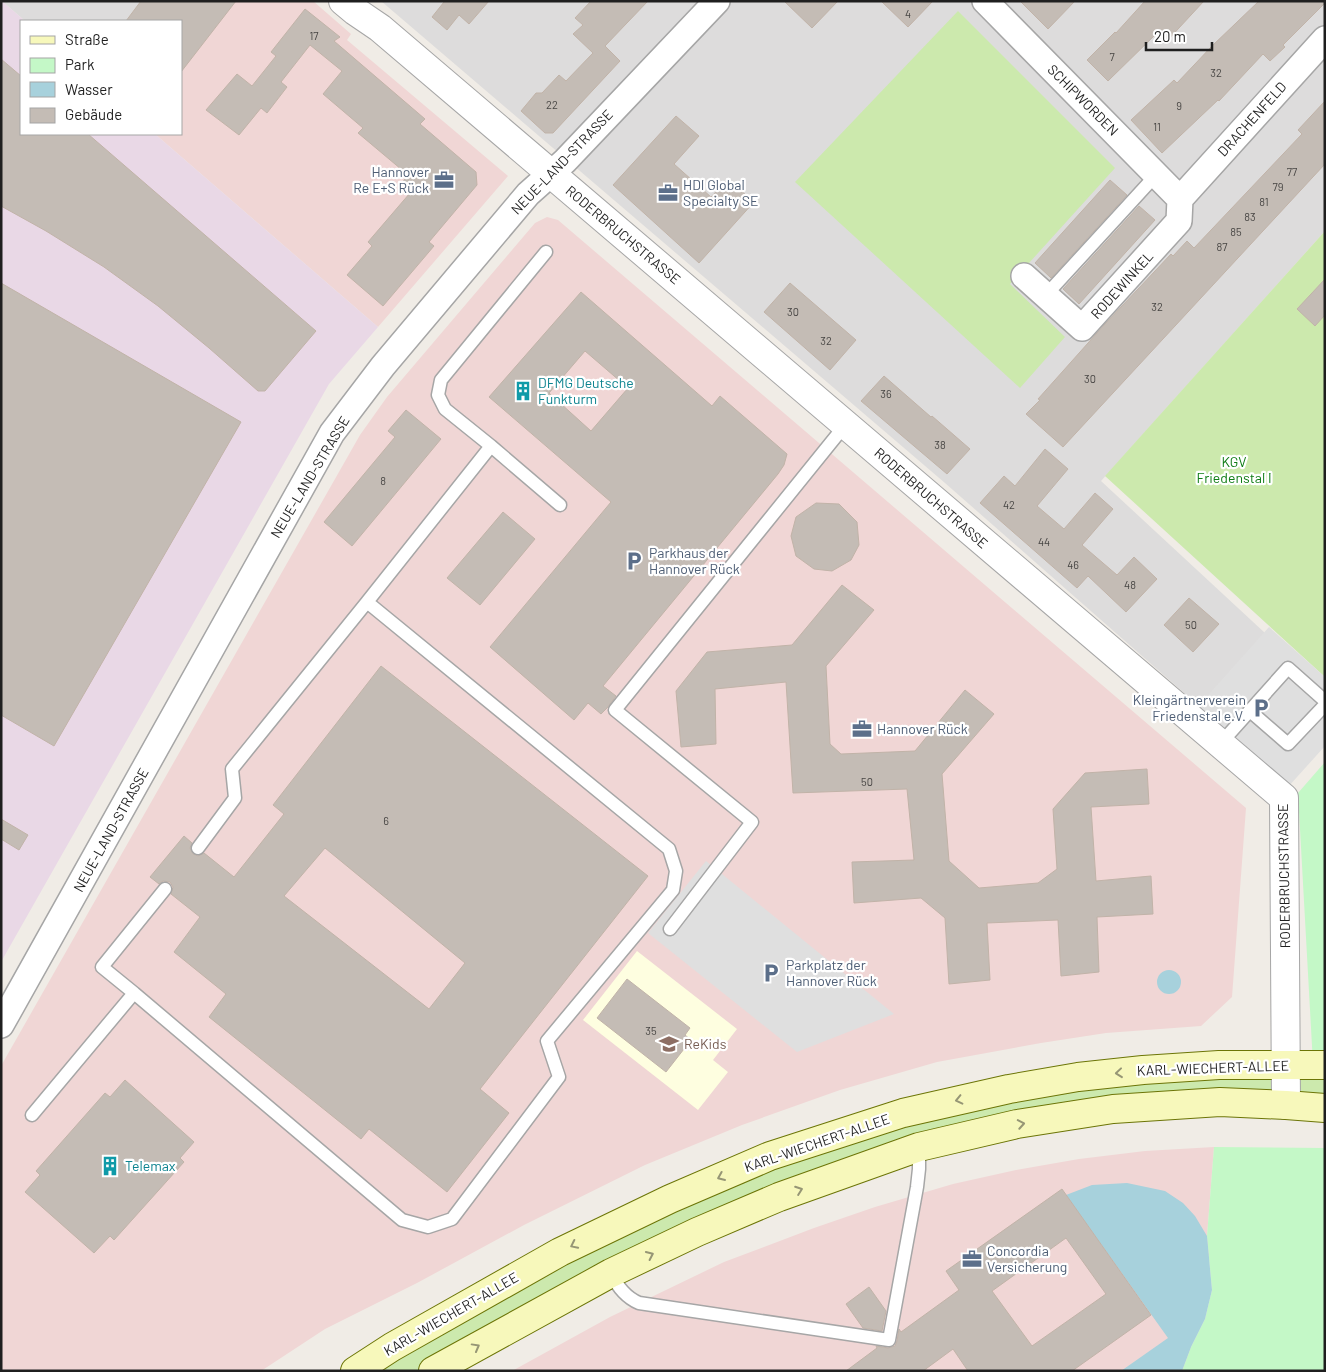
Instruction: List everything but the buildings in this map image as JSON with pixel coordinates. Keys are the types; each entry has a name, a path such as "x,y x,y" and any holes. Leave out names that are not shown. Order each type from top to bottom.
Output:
{"main road":[{"name":"KARL-WIECHERT-ALLEE","path":"355,1371 392,1347 560,1252 670,1199 770,1156 903,1113 1009,1089 1078,1077 1219,1065 1325,1065"},
{"path":"433,1371 610,1273 697,1232 779,1197 919,1147 1017,1124 1113,1109 1220,1102 1325,1108"}],"street":[{"name":"RODERBRUCHSTRASSE","path":"343,1 380,28 1284,798 1286,1105"},
{"name":"NEUE-LAND-STRASSE","path":"1,1025 332,433 383,366 528,194 565,162 717,1"},
{"name":"SCHIPWORDEN","path":"988,2 1180,199"},
{"name":"DRACHENFELD","path":"1180,199 1325,39"},
{"name":"RODEWINKEL","path":"1024,276 1082,328 1179,221 1180,199"}],"lane":[{"path":"1046,296 1156,175"},
{"path":"546,252 441,380 438,395 445,409 560,505"},
{"path":"670,929 752,822 615,710 846,424"},
{"path":"198,848 235,798 232,769 491,446"},
{"path":"165,889 102,967 402,1220 428,1227 452,1220 559,1077 547,1041 673,890 676,871 669,849 367,602"},
{"path":"1220,744 1288,668 1325,700"},
{"path":"1250,710 1288,744 1325,705"},
{"path":"32,1115 134,993"},
{"path":"610,1273 618,1287 639,1303 889,1340 917,1187 919,1147"}],"shaded area":[{"path":"2,1 172,1 157,20 24,20"},
{"path":"2,1 24,20 20,20 20,135 156,135 378,327 329,384 1,962"},
{"path":"172,1 313,1 351,34 347,40 508,176 378,327 156,135 182,135 182,20 157,20"},
{"path":"381,1 1325,1 1325,231 1101,481 1265,633 1199,706 945,483"},
{"path":"547,217 558,220 1246,808 1232,997 1201,1026 1106,1033 937,1062 840,1090 742,1125 645,1165 524,1225 417,1283 325,1329 261,1371 1,1371 1,1066 360,435 387,397 535,223"},
{"name":"Kleingärtnerverein Friedenstal e.V.","path":"1269,627 1325,677 1325,746 1288,787 1194,711"},
{"name":"Parkplatz der Hannover Rück","path":"706,861 894,1014 797,1052 648,933"},
{"name":"ReKids","path":"637,951 737,1029 713,1060 728,1072 698,1110 583,1020"},
{"name":"Concordia Versicherung","path":"1214,1147 1207,1236 1209,1255 1191,1347 1182,1371 512,1371 610,1317 724,1262 875,1207 953,1184 1016,1170 1079,1159 1145,1151"}],"green space":[{"path":"958,11 1115,168 1010,284 1065,337 1020,388 795,182"},
{"name":"KGV Friedenstal I","path":"1325,231 1325,677 1105,476"},
{"path":"1325,762 1325,1065 1313,1064 1298,793"},
{"path":"1325,1065 1325,1108 1017,1124 779,1197 433,1371 355,1371 670,1199 1009,1089"},
{"path":"1214,1147 1325,1148 1325,1371 1182,1371 1205,1319 1212,1290 1207,1236"}],"water":[{"path":"1169,970 1178,973 1181,982 1178,991 1169,994 1160,991 1157,982 1160,973"},
{"path":"1127,1183 1165,1191 1183,1203 1195,1216 1207,1236 1212,1290 1205,1319 1182,1371 1121,1371 1168,1338 1066,1195 1092,1185"}],"place":[{"name":"Hannover Re E+S Rück","path":"444,180"},
{"name":"HDI Global Specialty SE","path":"668,193"},
{"name":"DFMG Deutsche Funkturm","path":"523,391"},
{"name":"Parkhaus der Hannover Rück","path":"634,561"},
{"name":"Kleingärtnerverein Friedenstal e.V.","path":"1261,708"},
{"name":"Hannover Rück","path":"862,729"},
{"name":"Parkplatz der Hannover Rück","path":"771,973"},
{"name":"ReKids","path":"669,1044"},
{"name":"Telemax","path":"110,1166"},
{"name":"Concordia Versicherung","path":"972,1259"}]}
